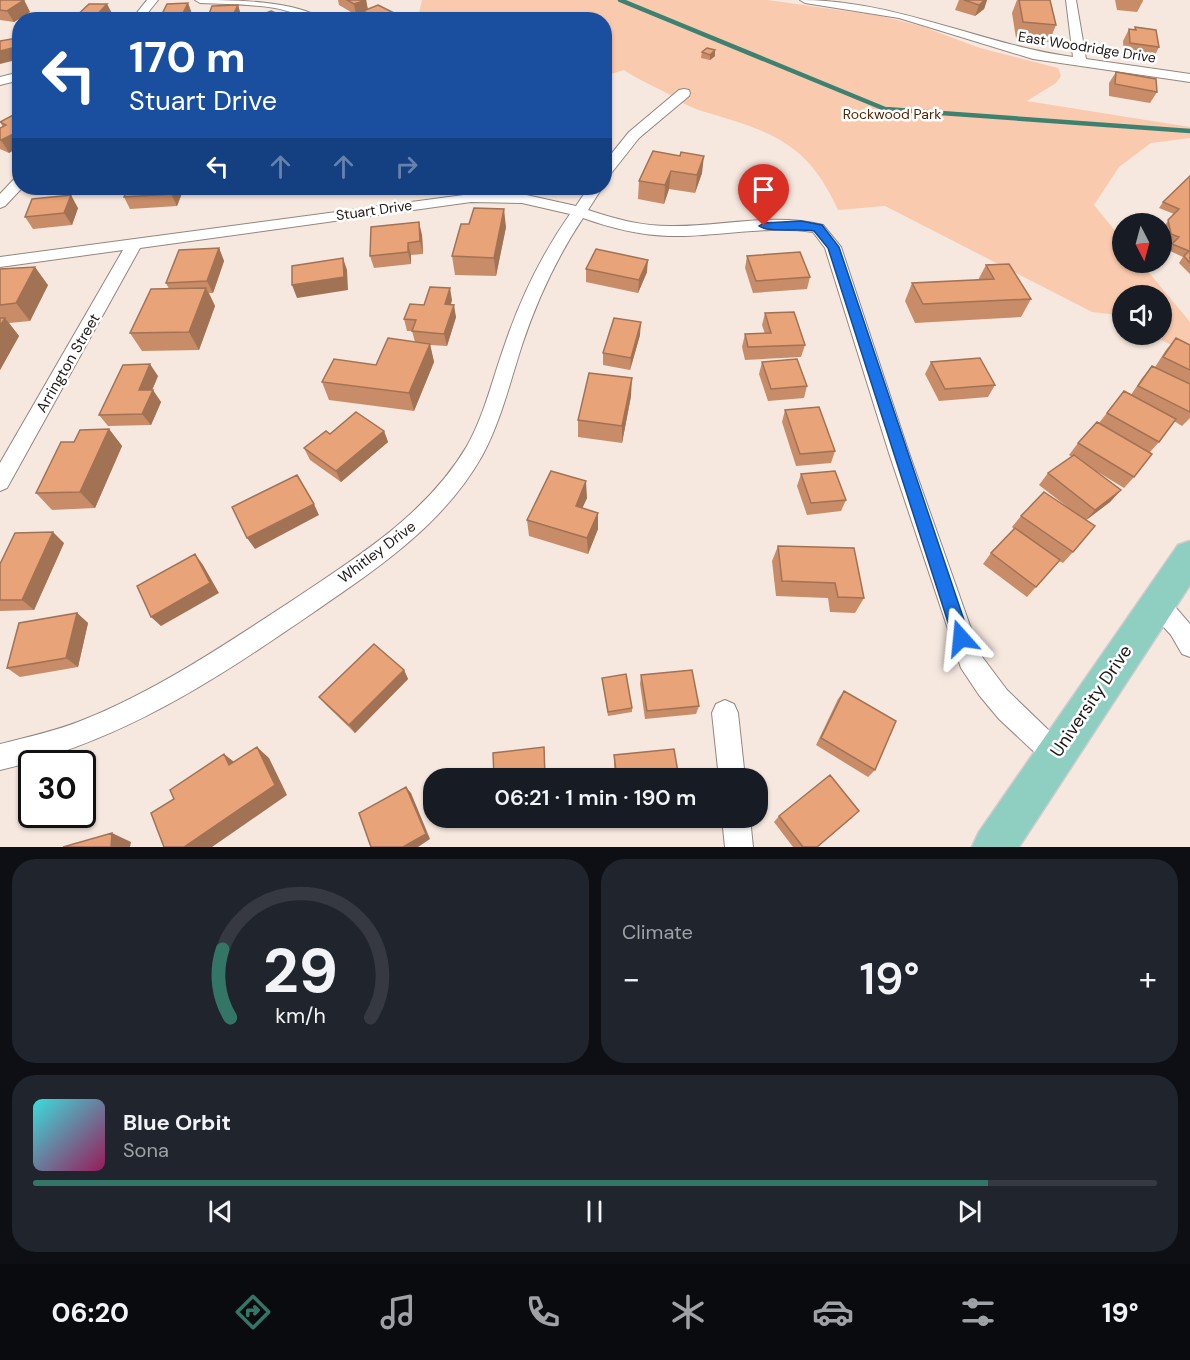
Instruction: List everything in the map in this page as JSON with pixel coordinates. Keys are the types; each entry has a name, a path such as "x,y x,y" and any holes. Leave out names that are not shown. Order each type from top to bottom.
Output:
{"main road":[{"name":"University Drive","path":"994,847 1190,556"}],"street":[{"path":"143,12 153,0"},
{"path":"200,0 262,2 296,8 304,12"},
{"path":"296,8 309,0"},
{"name":"East Woodridge Drive","path":"805,0 843,2 900,15 1012,51 1190,78"},
{"path":"1071,0 1080,62"},
{"path":"612,163 634,135 684,93"},
{"path":"0,203 12,190"},
{"name":"Whitley Drive","path":"0,757 92,729 150,702 232,654 390,546 416,524 455,481 475,450 490,418 510,355 536,290 552,255 591,195"},
{"name":"Stuart Drive","path":"0,262 471,198 529,199 606,222 651,230 788,225 818,228 833,247 970,660 982,681 997,699 1055,754"},
{"name":"Arrington Street","path":"0,482 135,243"},
{"path":"1157,603 1179,627 1190,646"},
{"path":"725,713 731,768"},
{"path":"737,828 739,847"}],"green space":[{"name":"Rockwood Park","path":"422,0 768,0 881,16 921,26 980,48 1058,68 1061,76 1056,83 1027,101 1190,127 1190,138 1151,143 1119,167 1094,205 1112,227 1112,273 1149,273 1159,285 1112,285 1112,315 1092,312 885,206 838,210 813,168 783,142 747,125 692,108 624,70 612,74 612,12 419,12"},
{"name":"Rockwood Park","path":"1172,300 1190,322 1190,354 1172,345"}],"building":[{"path":"0,0 24,0 7,11 0,10"},
{"path":"347,0 366,0 354,4"},
{"path":"964,0 985,0 979,5"},
{"path":"1019,0 1050,0 1056,25 1023,22"},
{"path":"188,3 184,12 163,12 167,4"},
{"path":"89,4 107,4 100,12 80,12"},
{"path":"238,5 234,12 210,12 212,6"},
{"path":"378,5 392,12 365,12 363,11"},
{"path":"1135,27 1156,30 1159,47 1130,43 1129,29 1136,30"},
{"path":"12,39 12,48 0,51 0,41"},
{"path":"707,48 715,50 710,55 702,52"},
{"path":"1116,72 1156,79 1157,92 1115,84"},
{"path":"12,116 12,135 0,140 0,128 6,125 0,122"},
{"path":"653,151 680,156 681,152 704,156 697,175 671,171 665,185 639,181"},
{"path":"1190,176 1190,263 1184,256 1189,251 1172,244 1179,237 1172,234 1172,216 1179,209 1163,202"},
{"path":"71,195 64,213 25,217 32,199"},
{"path":"125,195 155,195 124,197"},
{"path":"474,208 504,209 494,258 452,256 461,224 469,224"},
{"path":"419,222 420,241 408,243 408,252 370,256 371,227"},
{"path":"219,248 207,281 166,283 179,250"},
{"path":"596,249 648,260 639,280 586,269"},
{"path":"800,252 810,277 756,281 747,256"},
{"path":"343,258 344,277 292,285 292,266"},
{"path":"1009,264 1031,299 923,304 912,283 994,279 986,265"},
{"path":"35,267 16,303 0,305 0,269"},
{"path":"430,287 450,288 445,304 454,305 444,334 412,331 416,320 404,319 410,304 424,305"},
{"path":"206,288 189,332 130,333 151,289"},
{"path":"794,312 805,345 748,347 745,334 771,333 765,313"},
{"path":"614,318 641,322 631,358 603,353"},
{"path":"388,338 430,344 409,393 322,382 334,359 376,365"},
{"path":"1176,338 1190,345 1190,370 1163,357"},
{"path":"980,358 995,385 945,389 931,362"},
{"path":"797,359 807,386 771,389 762,362"},
{"path":"150,364 139,390 153,390 142,414 99,415 123,365"},
{"path":"1152,366 1190,384 1190,412 1138,386"},
{"path":"589,373 632,378 622,426 578,420"},
{"path":"1124,391 1176,419 1159,442 1107,413"},
{"path":"819,407 835,451 800,454 785,410"},
{"path":"356,412 384,431 336,471 304,448 326,431 330,434"},
{"path":"1097,422 1152,454 1134,477 1078,443"},
{"path":"109,429 80,492 36,493 61,442 74,442 80,430"},
{"path":"1074,455 1121,490 1095,510 1048,473"},
{"path":"551,471 586,481 576,506 598,513 587,538 527,520"},
{"path":"835,471 846,500 811,503 801,474"},
{"path":"297,475 314,504 247,538 232,507"},
{"path":"1044,492 1095,526 1073,552 1021,516"},
{"path":"1015,528 1060,560 1036,587 991,553"},
{"path":"53,532 22,600 0,600 0,564 15,533"},
{"path":"778,546 854,548 864,598 838,597 835,583 782,581"},
{"path":"195,554 210,583 151,617 137,586"},
{"path":"77,613 66,658 7,668 19,623"},
{"path":"374,644 404,670 349,725 319,697"},
{"path":"692,670 699,706 647,711 641,675"},
{"path":"626,674 632,708 608,712 602,678"},
{"path":"844,691 896,721 875,770 821,738"},
{"path":"257,747 275,785 184,847 164,847 151,813 174,799 170,790 224,754 229,765"},
{"path":"544,747 545,768 494,768 493,753"},
{"path":"674,749 677,768 616,768 614,755"},
{"path":"830,775 859,811 817,847 803,847 779,816"},
{"path":"406,787 426,834 403,847 371,847 359,813"},
{"path":"112,833 111,847 63,847"}],"waterway":[{"path":"620,0 885,109 1190,131"}],"route":[{"path":"764,226 801,225 818,228 833,247 961,638"}]}
